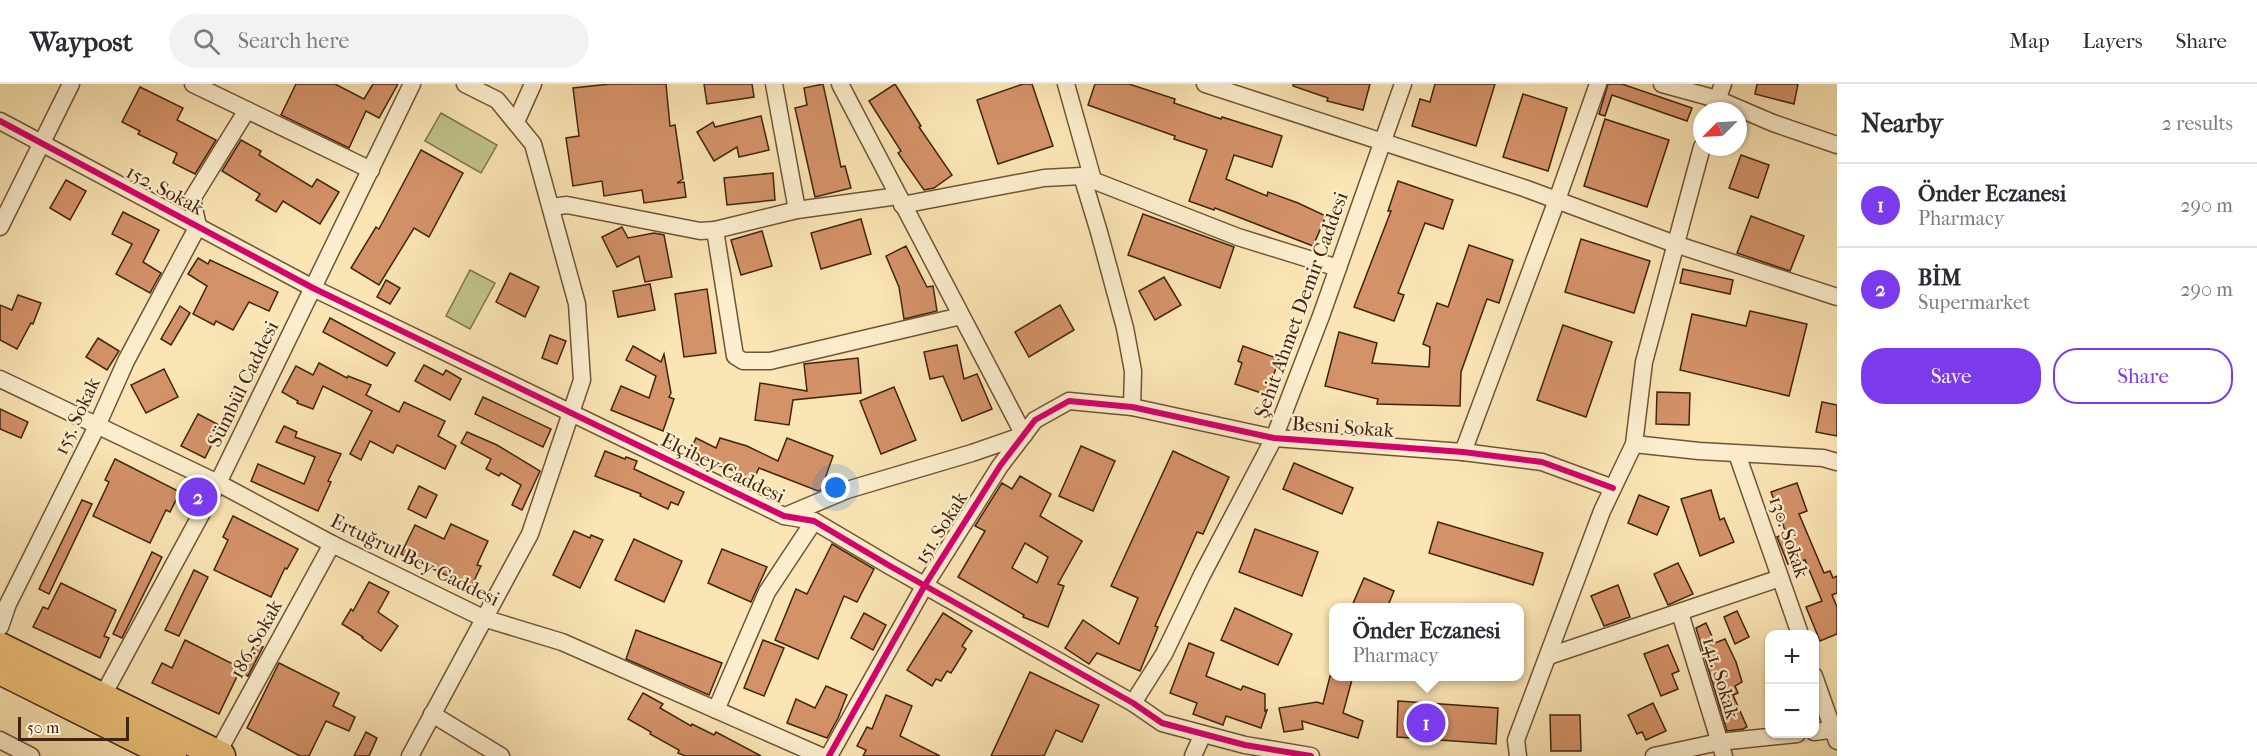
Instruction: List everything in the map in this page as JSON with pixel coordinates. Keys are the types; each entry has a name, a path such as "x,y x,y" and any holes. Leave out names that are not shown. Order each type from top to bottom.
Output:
{"highway":[{"path":"0,647 219,755"},
{"path":"0,670 172,756"}],"street":[{"path":"0,227 71,84"},
{"path":"193,84 370,170"},
{"name":"Sümbül Caddesi","path":"102,697 218,483 412,84"},
{"path":"410,756 530,534 582,380 577,304 533,144 497,100 465,84"},
{"path":"516,122 533,84"},
{"path":"774,84 797,210"},
{"path":"1066,84 1099,232 1125,328 1133,370 1132,407"},
{"path":"1204,84 1382,141 1557,200 1675,244 1837,297"},
{"name":"Şehit Ahmet Demir Caddesi","path":"1133,703 1164,654 1202,574 1274,438 1404,84"},
{"path":"1463,452 1598,84"},
{"path":"1662,84 1718,98 1773,123 1837,145"},
{"path":"784,516 847,490 1024,435 900,201 843,87"},
{"path":"198,226 192,200 247,110"},
{"name":"152. Sokak","path":"0,121 314,288"},
{"path":"1518,756 1516,740 1549,656 1571,591 1613,488 1634,444 1644,362 1699,156"},
{"path":"550,207 567,205 682,229 715,230 797,210 900,201 1044,178 1087,178 1238,237 1338,268"},
{"name":"155. Sokak","path":"0,627 126,361 198,226"},
{"path":"715,230 735,356 743,362 770,361 961,316"},
{"name":"Elçibey Caddesi","path":"314,288 784,516 814,520 1133,703 1162,723 1245,745 1311,756"},
{"name":"Ertuğrul Bey Caddesi","path":"0,379 218,483 332,544 483,618 562,642 821,756"},
{"name":"Besni Sokak","path":"1069,401 1132,407 1274,438 1463,452 1542,462 1613,488"},
{"name":"151. Sokak","path":"829,756 925,585 1000,466 1035,420 1069,401"},
{"path":"1634,444 1737,454 1822,458 1837,462"},
{"name":"130. Sokak","path":"1737,454 1799,630"},
{"path":"716,710 767,592 814,520"},
{"name":"186. Sokak","path":"219,755 332,544"},
{"path":"1549,656 1780,578"},
{"name":"141. Sokak","path":"1680,613 1722,749"},
{"path":"1818,684 1836,733 1819,732"},
{"path":"432,714 501,756"},
{"path":"1193,756 1203,734"},
{"path":"1654,756 1722,749 1777,738"},
{"path":"0,740 31,756"}],"green space":[{"path":"441,113 497,145 481,173 425,141"},
{"path":"470,270 495,283 470,329 446,316"}],"building":[{"path":"296,84 335,84 364,99 373,84 398,84 379,118 366,111 349,148 281,115"},
{"path":"610,84 666,84 670,126 675,125 683,179 677,183 684,182 686,197 644,203 642,190 604,196 602,181 573,186 566,138 579,136 573,88"},
{"path":"704,84 752,84 754,97 707,104"},
{"path":"823,84 841,167 845,166 851,188 815,197 795,108 807,105 804,88"},
{"path":"895,84 921,126 919,127 952,175 934,188 924,190 898,153 901,151 869,101"},
{"path":"1023,84 1032,84 1053,146 998,164 977,100"},
{"path":"1095,84 1129,84 1175,99 1174,103 1221,119 1222,117 1282,136 1272,167 1234,155 1226,179 1267,196 1268,192 1298,203 1326,216 1313,246 1215,208 1214,210 1189,201 1207,150 1088,105"},
{"path":"1293,84 1370,84 1363,110 1327,101 1328,98 1293,86"},
{"path":"1435,84 1495,84 1476,146 1412,126 1420,99 1430,102"},
{"path":"1608,84 1622,84 1692,108 1687,121 1612,95 1605,116 1599,114"},
{"path":"1757,84 1798,84 1794,104 1755,94"},
{"path":"140,87 183,108 177,120 216,140 195,174 173,163 177,153 138,134 140,131 122,122"},
{"path":"1523,94 1567,108 1548,171 1503,157"},
{"path":"761,116 769,150 739,157 737,147 714,161 697,132 713,122 715,127"},
{"path":"1605,119 1669,140 1647,207 1584,186"},
{"path":"241,140 261,151 259,155 312,187 317,179 339,192 320,224 283,201 276,212 256,200 260,194 222,171"},
{"path":"421,150 463,173 429,237 414,228 379,285 351,268 376,227 379,229"},
{"path":"1741,156 1769,165 1758,198 1729,188"},
{"path":"773,173 775,200 727,205 724,178"},
{"path":"66,180 86,191 70,220 50,208"},
{"path":"1398,181 1453,200 1443,229 1425,223 1398,293 1404,295 1394,321 1354,307 1391,211 1388,211"},
{"path":"123,212 159,230 143,262 161,273 150,293 116,274 132,244 112,234"},
{"path":"1143,214 1234,247 1220,288 1128,255"},
{"path":"1751,216 1804,236 1790,271 1737,253"},
{"path":"861,219 871,254 821,269 811,233"},
{"path":"622,227 628,238 654,233 664,235 672,277 645,282 639,256 617,267 602,237"},
{"path":"762,231 772,266 741,275 731,240"},
{"path":"1581,239 1650,261 1634,313 1565,292"},
{"path":"1469,245 1513,260 1499,303 1487,299 1461,372 1460,406 1377,404 1378,399 1325,386 1339,332 1377,343 1372,363 1429,367 1430,347 1423,344 1437,303 1448,307"},
{"path":"906,246 927,287 933,286 937,311 904,319 899,287 886,256"},
{"path":"198,258 208,264 210,260 278,292 269,311 249,302 233,330 216,321 214,325 193,314 207,286 188,274"},
{"path":"1683,269 1733,280 1730,294 1680,283"},
{"path":"510,273 539,287 525,317 496,302"},
{"path":"1164,277 1181,305 1155,320 1139,291"},
{"path":"386,280 400,288 390,304 377,297"},
{"path":"650,284 655,310 618,317 613,291"},
{"path":"707,289 716,353 684,357 675,294"},
{"path":"18,295 41,303 33,324 31,323 17,349 0,340 0,305 12,310"},
{"path":"1060,305 1074,330 1029,357 1015,332"},
{"path":"180,306 190,313 171,345 161,339"},
{"path":"1750,311 1807,324 1789,396 1680,370 1692,314 1746,326"},
{"path":"330,318 395,353 387,366 323,332"},
{"path":"1563,325 1612,342 1586,417 1537,400"},
{"path":"550,335 566,341 557,364 542,358"},
{"path":"98,338 119,351 107,370 86,357"},
{"path":"957,345 964,379 977,374 992,409 962,421 943,376 930,379 924,352"},
{"path":"633,346 661,362 664,354 671,393 669,397 674,399 663,431 611,410 621,386 649,398 656,376 626,360"},
{"path":"1243,346 1279,359 1267,395 1235,384 1242,363 1238,361"},
{"path":"858,358 861,393 793,400 789,425 755,420 760,383 807,391 804,364"},
{"path":"319,363 347,378 348,376 371,385 366,395 399,412 404,402 445,421 438,436 456,446 445,469 397,445 393,453 370,441 361,460 350,454 372,411 323,386 313,409 297,403 298,401 282,392 296,366 313,375"},
{"path":"424,365 443,375 446,370 461,379 450,400 415,381"},
{"path":"164,369 178,397 146,413 131,385"},
{"path":"894,387 916,440 881,454 860,401"},
{"path":"1657,392 1690,393 1689,425 1656,424"},
{"path":"483,397 551,429 543,447 475,414"},
{"path":"1822,402 1837,405 1837,436 1816,432"},
{"path":"0,409 28,422 21,438 0,429"},
{"path":"198,414 221,426 205,458 181,446"},
{"path":"284,426 297,432 295,437 341,454 328,481 331,482 318,511 251,481 258,464 304,484 315,457 276,442"},
{"path":"467,432 497,445 540,471 522,510 512,505 521,485 501,473 499,476 486,469 491,459 461,443"},
{"path":"696,438 716,448 720,438 747,446 778,461 787,438 833,456 821,490 818,491 759,468 751,485 733,475 735,471 711,463 690,451"},
{"path":"1081,446 1115,461 1093,511 1059,496"},
{"path":"605,451 637,461 634,469 684,492 678,505 671,502 668,509 640,496 641,494 595,476"},
{"path":"1173,451 1229,477 1203,534 1197,532 1155,626 1158,627 1140,671 1097,653 1089,664 1065,648 1083,620 1119,644 1138,598 1111,586"},
{"path":"115,459 180,492 170,512 166,510 150,543 93,516 109,482 105,480"},
{"path":"1294,463 1353,488 1342,514 1283,489"},
{"path":"1020,476 1051,494 1040,516 1082,541 1058,584 1064,586 1048,627 1023,617 1024,615 958,577 985,531 975,526 1002,483 1012,489","holes":["1025,543 1048,557 1037,583 1012,568"]},
{"path":"1797,483 1807,511 1799,514 1824,573 1830,571 1833,578 1837,576 1837,593 1832,595 1837,607 1837,634 1820,641 1819,630 1815,630 1806,607 1822,601 1805,560 1788,564 1777,537 1786,533 1771,492"},
{"path":"419,486 437,495 426,518 408,509"},
{"path":"1711,490 1720,520 1724,518 1734,542 1700,556 1681,499"},
{"path":"1639,495 1669,507 1657,535 1628,523"},
{"path":"82,500 92,504 49,594 39,589"},
{"path":"233,516 298,549 287,569 285,568 271,597 214,570 228,540 223,537"},
{"path":"1438,522 1543,553 1533,585 1429,553"},
{"path":"451,524 488,541 477,565 481,566 471,587 401,554 415,525 444,539"},
{"path":"1255,529 1318,552 1302,596 1239,572"},
{"path":"574,531 590,538 591,535 603,540 580,588 553,575"},
{"path":"634,539 682,561 664,602 615,580"},
{"path":"832,544 874,569 857,602 844,596 818,659 775,640 796,589 807,594"},
{"path":"722,549 767,567 751,602 708,583"},
{"path":"152,552 162,557 122,638 113,634"},
{"path":"1678,563 1693,594 1668,605 1654,574"},
{"path":"194,570 208,577 179,636 165,630"},
{"path":"1364,578 1394,591 1389,603 1353,603"},
{"path":"369,582 389,592 378,612 398,626 381,651 342,624 351,609 353,611"},
{"path":"61,583 116,610 104,636 109,638 100,658 33,627 43,607 48,609"},
{"path":"1618,585 1630,617 1604,626 1591,596"},
{"path":"1235,608 1292,634 1278,665 1221,640"},
{"path":"1737,611 1749,637 1735,644 1724,617"},
{"path":"864,613 886,625 873,650 851,638"},
{"path":"943,613 972,631 962,646 966,649 951,673 947,671 941,681 936,679 932,686 907,670"},
{"path":"1706,623 1715,643 1725,639 1736,662 1742,682 1735,686 1738,693 1733,695 1747,727 1743,729 1727,731 1696,628"},
{"path":"636,630 722,663 709,695 626,659"},
{"path":"185,640 241,668 219,714 152,683 162,663 172,668"},
{"path":"763,640 784,648 764,696 744,688"},
{"path":"1189,643 1214,653 1206,676 1241,690 1243,686 1265,694 1265,711 1267,710 1261,728 1226,716 1223,725 1193,714 1197,703 1170,693"},
{"path":"255,644 263,647 248,676 241,673"},
{"path":"1668,645 1679,671 1672,674 1678,689 1661,696 1644,654"},
{"path":"279,663 339,693 333,706 355,717 349,731 326,721 309,756 300,756 247,728"},
{"path":"1030,672 1099,705 1082,742 1056,730 1044,756 991,756"},
{"path":"1329,680 1352,681 1343,713 1363,721 1358,738 1302,721 1303,729 1284,732 1279,708 1317,702 1323,704"},
{"path":"826,686 847,695 827,738 787,723 796,699 815,708"},
{"path":"643,693 663,704 660,708 691,726 692,724 714,735 716,732 761,756 685,756 678,753 679,750 628,719"},
{"path":"886,695 912,706 900,736 940,756 863,756 866,750 857,746 867,727 872,729"},
{"path":"1398,701 1498,708 1496,744 1397,737"},
{"path":"1653,703 1666,731 1646,740 1642,732 1637,734 1628,715"},
{"path":"1550,715 1580,715 1581,751 1551,751"},
{"path":"366,732 377,738 369,756 354,756"}],"cycle path":[{"path":"0,121 313,288 784,516 814,521 1133,703 1162,723 1245,745 1311,756"},
{"path":"829,756 925,585 1000,466 1035,420 1069,401 1132,407 1274,438 1463,452 1542,462 1613,488"}],"place":[{"name":"BİM","path":"198,497"},
{"name":"Önder Eczanesi","path":"1426,723"}]}
